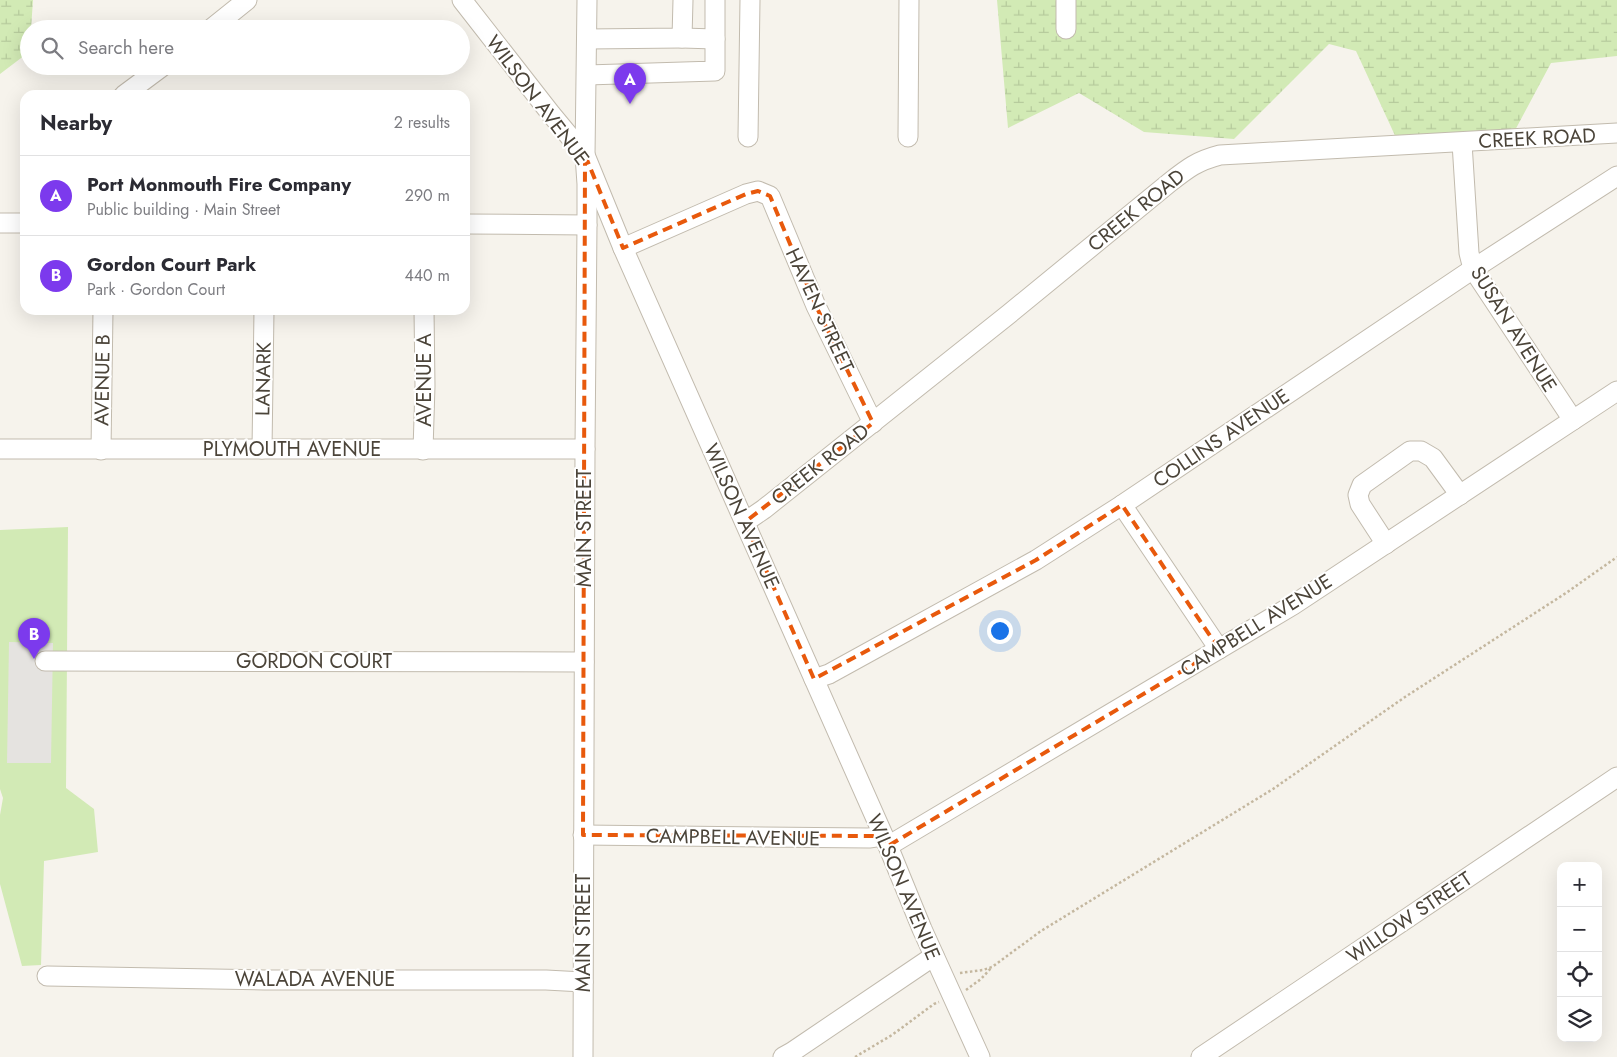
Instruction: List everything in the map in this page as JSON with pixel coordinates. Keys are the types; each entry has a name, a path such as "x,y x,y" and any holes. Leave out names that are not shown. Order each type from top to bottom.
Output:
{"street":[{"path":"222,20 248,0"},
{"name":"WILSON AVENUE","path":"462,0 585,155 623,248 980,1057"},
{"name":"MAIN STREET","path":"583,1057 587,0"},
{"path":"682,38 683,0"},
{"path":"587,75 715,71 715,0"},
{"path":"748,137 750,0"},
{"path":"908,137 910,0"},
{"path":"1066,0 1066,29"},
{"path":"587,40 715,39"},
{"path":"132,90 151,75"},
{"name":"CREEK ROAD","path":"745,522 764,509 1009,314 1169,182 1192,165 1204,159 1220,155 1617,134"},
{"name":"SUSAN AVENUE","path":"1462,143 1468,253 1473,269 1573,420"},
{"name":"COLLINS AVENUE","path":"814,679 829,674 1036,560 1122,505 1473,269 1617,176"},
{"name":"HAVEN STREET","path":"623,248 746,194 758,192 770,196 816,306 872,423"},
{"path":"0,223 20,224"},
{"path":"470,224 587,226"},
{"name":"AVENUE B","path":"101,450 103,315"},
{"name":"LANARK","path":"262,449 264,315"},
{"name":"AVENUE A","path":"423,450 424,315"},
{"name":"CAMPBELL AVENUE","path":"583,836 869,838 885,841 1293,605 1617,391"},
{"name":"PLYMOUTH AVENUE","path":"0,449 584,449"},
{"path":"1386,544 1360,504 1358,495 1362,485 1410,452 1421,451 1433,458 1460,495"},
{"path":"1122,505 1219,649"},
{"name":"GORDON COURT","path":"45,660 584,662"},
{"name":"WILLOW STREET","path":"1202,1057 1617,777"},
{"path":"783,1057 934,956"},
{"name":"WALADA AVENUE","path":"47,976 265,980 546,980 583,982"}],"path":[{"path":"963,992 981,979 995,965 1041,931 1273,789 1399,701 1591,577 1617,557"},
{"path":"956,974 983,970 995,965"},
{"path":"855,1057 892,1035 934,1004 945,1000"}],"highlighted area":[{"path":"585,155 623,248 746,194 758,191 770,196 816,306 873,423 745,522 814,679 1036,560 1122,505 1219,649 888,846 883,836 583,835"}],"green space":[{"path":"0,0 33,0 32,20 20,20 20,59 0,74"},
{"path":"997,0 1617,0 1617,56 1551,63 1513,134 1398,142 1356,51 1329,44 1234,139 1144,132 1079,93 1008,128"},
{"path":"68,527 66,788 94,809 98,852 44,861 41,965 22,966 0,884 0,815 3,798 0,789 0,530"}],"shaded area":[{"path":"9,642 53,643 51,763 7,763"}],"place":[{"name":"Port Monmouth Fire Company","path":"630,104"},
{"name":"Gordon Court Park","path":"34,659"}]}
